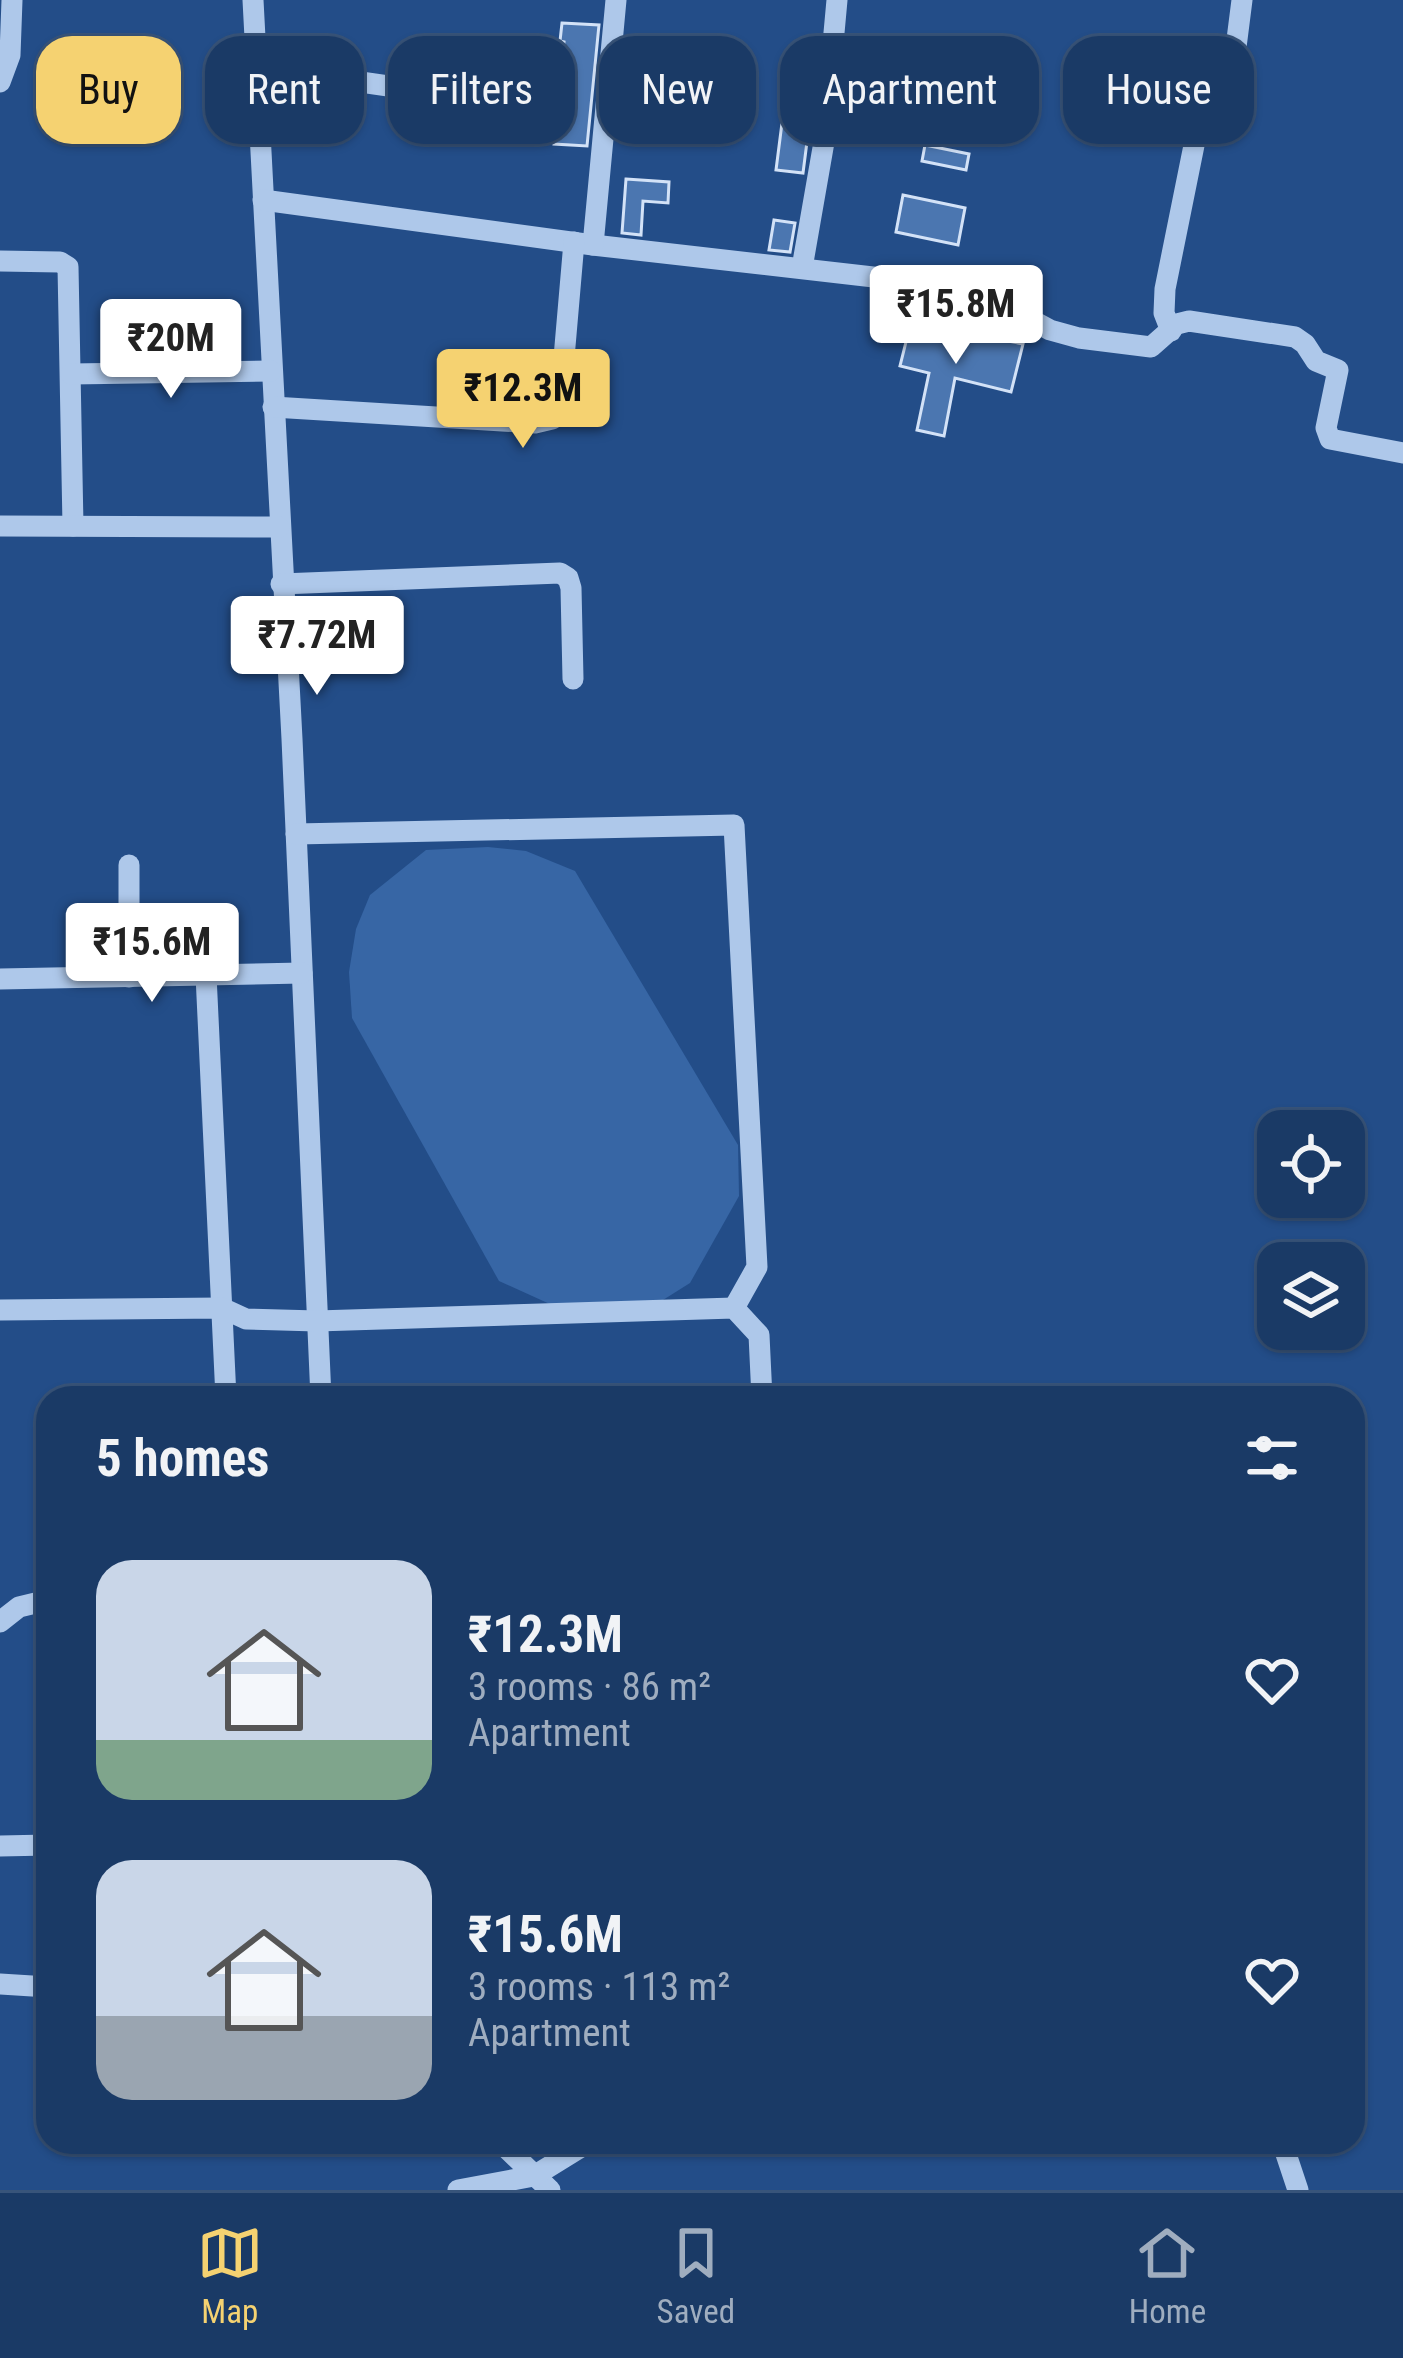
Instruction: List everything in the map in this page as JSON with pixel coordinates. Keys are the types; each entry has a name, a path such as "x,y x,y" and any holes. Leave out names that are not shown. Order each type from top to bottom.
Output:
{"street":[{"path":"0,82 10,55 13,0"},
{"path":"253,0 255,36"},
{"path":"273,407 535,423 552,419 560,404 616,0"},
{"path":"802,268 824,142 837,0"},
{"path":"1171,331 1164,313 1165,289 1206,86 1211,76 1234,63 1242,0"},
{"path":"260,144 320,1386"},
{"path":"263,200 952,286 1079,338 1150,346 1189,321 1299,339 1316,361 1339,372 1327,423 1330,439 1403,453"},
{"path":"0,261 67,265 73,526"},
{"path":"71,374 271,371"},
{"path":"0,526 279,527"},
{"path":"281,584 560,573 571,588 573,679"},
{"path":"296,834 734,825 758,1267 734,1307"},
{"path":"129,865 129,977"},
{"path":"0,980 302,973"},
{"path":"206,975 225,1386"},
{"path":"0,1310 222,1309 246,1319 317,1321 734,1307"},
{"path":"734,1307 759,1336 761,1386"},
{"path":"0,1622 19,1607 36,1603"},
{"path":"0,1846 36,1845"},
{"path":"0,1984 36,1986"},
{"path":"512,2154 542,2183"},
{"path":"458,2190 542,2183 575,2154"},
{"path":"1286,2154 1298,2190"}],"shaded area":[{"path":"488,847 526,851 575,871 738,1145 739,1196 690,1283 655,1305 552,1305 499,1281 352,1018 349,972 356,929 370,895 426,850"}],"building":[{"path":"562,23 599,25 587,146 554,144 575,144 575,36 561,36"},
{"path":"780,139 780,144 807,144 803,173 776,170"},
{"path":"925,145 969,154 966,170 922,161"},
{"path":"626,179 669,182 668,203 643,201 641,235 622,233"},
{"path":"903,195 965,208 958,245 896,232"},
{"path":"774,220 795,223 790,252 769,250"},
{"path":"911,322 1023,344 1011,392 955,378 944,436 917,430 929,373 900,366"}]}
